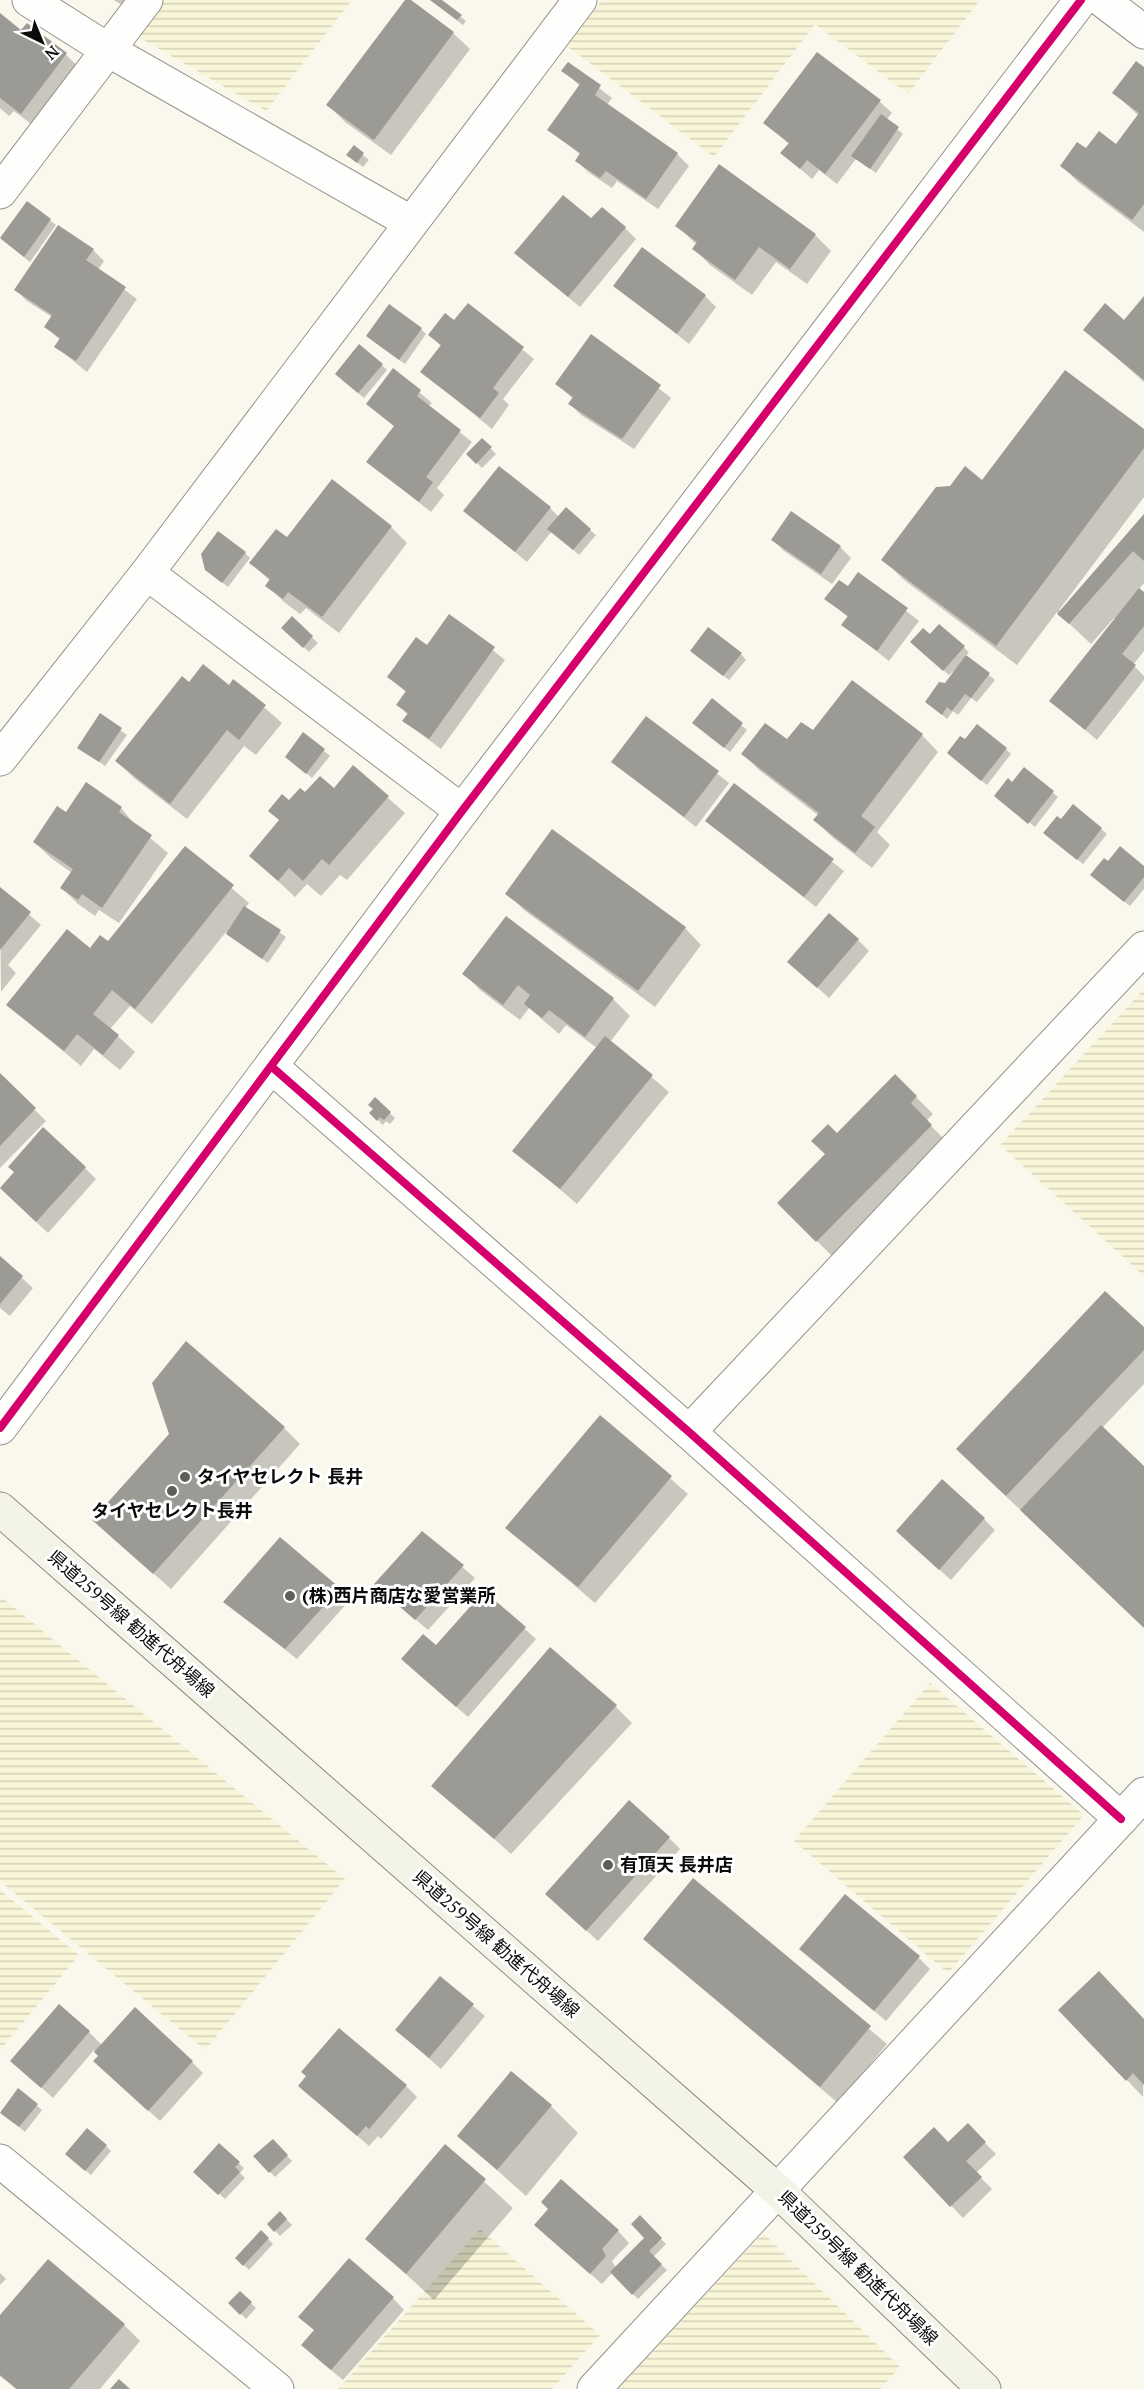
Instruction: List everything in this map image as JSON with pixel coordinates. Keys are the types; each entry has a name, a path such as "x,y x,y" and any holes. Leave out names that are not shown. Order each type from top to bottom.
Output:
{"main road":[{"name":"県道259号線 勧進代舟場線","path":"0,1509 777,2190 984,2389"}],"street":[{"path":"29,0 108,50 410,222"},
{"path":"0,192 146,0"},
{"path":"0,759 147,573 580,0"},
{"path":"0,1428 462,811 1081,0"},
{"path":"1102,0 1144,32"},
{"path":"147,573 462,811"},
{"path":"689,1432 1144,948"},
{"path":"272,1067 689,1432 1120,1819"},
{"path":"594,2389 1144,1794"},
{"path":"0,2161 277,2389"}],"shaded area":[{"path":"161,0 352,0 266,111 135,35"},
{"path":"602,0 980,0 908,94 815,24 714,157 567,46"},
{"path":"1144,989 1144,1276 1000,1145"},
{"path":"0,1596 345,1879 205,2050 0,1881"},
{"path":"930,1683 1084,1815 948,1973 794,1841"},
{"path":"0,1890 79,1955 0,2050"},
{"path":"480,2229 600,2335 552,2389 338,2389"},
{"path":"763,2233 900,2367 880,2389 618,2389"}],"building":[{"path":"405,0 411,0 454,32 374,140 326,105"},
{"path":"430,0 442,0 462,15 457,20"},
{"path":"0,13 21,30 27,23 67,53 21,114 0,98"},
{"path":"817,52 881,100 825,174 807,160 800,169 780,153 789,143 763,123"},
{"path":"1136,61 1144,67 1144,204 1132,220 1060,166 1077,142 1086,148 1099,131 1116,144 1139,113 1112,93"},
{"path":"568,62 601,85 595,95 678,153 646,199 606,171 600,178 575,161 580,153 547,130 580,84 561,71"},
{"path":"881,114 899,127 870,169 851,156"},
{"path":"354,145 364,153 357,163 346,155"},
{"path":"719,164 816,234 790,269 759,247 735,280 692,249 697,242 675,226"},
{"path":"563,195 591,218 602,207 626,227 568,297 514,253"},
{"path":"27,201 51,219 24,257 0,238"},
{"path":"58,225 94,249 86,260 126,287 76,361 54,347 60,338 44,327 52,315 14,290"},
{"path":"642,247 706,295 677,334 613,286"},
{"path":"1144,296 1144,380 1083,330 1105,303 1124,320"},
{"path":"468,303 524,347 493,388 499,393 480,418 420,372 441,345 428,335 445,313 454,320"},
{"path":"389,304 422,328 399,360 366,336"},
{"path":"591,334 661,385 622,439 568,404 573,397 555,384"},
{"path":"359,344 383,364 358,393 335,374"},
{"path":"393,368 421,390 417,396 461,430 426,477 433,482 419,502 366,462 394,426 366,404"},
{"path":"1065,370 1144,429 1144,448 996,646 881,560 936,487 950,486 965,466 982,480"},
{"path":"482,438 492,447 476,464 466,454"},
{"path":"499,466 551,507 515,552 463,511"},
{"path":"332,479 392,526 322,617 288,592 283,599 265,586 270,579 249,563 276,529 287,537"},
{"path":"566,507 591,529 573,550 547,529"},
{"path":"791,511 841,546 821,574 771,540"},
{"path":"1144,514 1144,561 1133,551 1069,624 1057,614"},
{"path":"218,531 246,552 222,583 205,570 201,554"},
{"path":"858,572 908,608 877,651 841,625 848,616 824,599 839,580 848,586"},
{"path":"1139,588 1144,592 1144,626 1122,654 1136,665 1085,730 1049,701"},
{"path":"449,614 495,647 429,739 402,721 408,713 396,705 406,691 387,677 416,637 427,645"},
{"path":"292,616 313,636 303,648 281,628"},
{"path":"939,624 965,646 943,671 910,642 923,628 930,634"},
{"path":"708,627 742,653 723,676 690,651"},
{"path":"966,655 990,673 971,698 965,694 952,711 947,707 942,715 925,702 939,682 945,683"},
{"path":"203,664 229,685 233,679 266,705 239,740 227,730 170,804 115,761 182,676 189,682"},
{"path":"852,680 923,734 861,816 875,827 855,853 813,820 819,813 741,754 765,723 787,739 801,722 813,730"},
{"path":"712,698 743,723 724,748 692,723"},
{"path":"100,713 122,728 99,762 77,748"},
{"path":"646,716 719,771 684,817 611,762"},
{"path":"977,724 1007,748 981,781 947,753 960,736 965,739"},
{"path":"303,732 325,749 306,774 285,757"},
{"path":"353,765 389,796 329,865 322,859 303,881 289,868 278,881 249,856 279,820 268,811 282,794 289,800 300,788 305,792 320,776 334,788"},
{"path":"1024,767 1054,791 1028,824 994,796 1008,778 1012,782"},
{"path":"86,782 122,807 119,812 152,835 102,908 82,894 78,900 60,888 73,869 33,842 57,806 66,812"},
{"path":"734,783 834,859 804,897 705,821"},
{"path":"1073,804 1102,828 1077,860 1043,833 1057,816 1061,819"},
{"path":"552,829 686,927 638,991 505,894"},
{"path":"185,846 234,885 135,1009 112,990 93,1014 119,1035 103,1055 77,1034 64,1051 6,1005 67,929 90,948 100,935 108,941"},
{"path":"1120,846 1144,866 1144,877 1124,902 1090,875 1104,858 1108,861"},
{"path":"0,887 31,912 0,950"},
{"path":"244,906 281,930 262,959 226,934"},
{"path":"829,913 859,939 817,988 787,962"},
{"path":"506,916 614,998 585,1037 549,1010 542,1018 524,1004 530,995 518,985 503,1005 462,974"},
{"path":"605,1036 653,1075 560,1189 512,1151"},
{"path":"0,1073 36,1108 0,1146"},
{"path":"895,1074 917,1096 911,1103 932,1125 816,1242 777,1203 825,1154 811,1141 828,1124 837,1133"},
{"path":"375,1097 391,1112 384,1120 380,1117 377,1121 369,1113 373,1109 368,1105"},
{"path":"43,1127 86,1167 36,1222 0,1188 14,1172 8,1167"},
{"path":"0,1256 23,1276 0,1304"},
{"path":"1105,1291 1144,1327 1144,1350 1006,1496 956,1449"},
{"name":"タイヤセレクト 長井","path":"186,1341 285,1427 153,1574 92,1520 169,1434 152,1383"},
{"path":"600,1415 672,1476 578,1587 505,1528"},
{"path":"1101,1425 1144,1466 1144,1628 1020,1510"},
{"path":"942,1479 985,1518 939,1570 896,1531"},
{"path":"422,1531 464,1565 415,1620 374,1584"},
{"path":"280,1537 340,1588 285,1649 223,1602"},
{"path":"484,1591 526,1627 456,1707 401,1659 423,1634 436,1645"},
{"path":"550,1647 617,1705 494,1839 431,1786"},
{"name":"有頂天 長井店","path":"629,1800 670,1837 586,1931 545,1894"},
{"path":"693,1878 871,2026 820,2087 643,1939"},
{"path":"845,1894 920,1956 874,2011 799,1949"},
{"path":"1099,1971 1144,2019 1144,2085 1133,2073 1126,2081 1058,2010"},
{"path":"440,1976 474,2004 429,2058 395,2030"},
{"path":"59,2004 90,2031 41,2088 10,2061"},
{"path":"135,2007 193,2061 148,2111 93,2061 98,2056 94,2052"},
{"path":"339,2028 407,2085 369,2129 366,2126 357,2136 298,2086 306,2076 301,2072"},
{"path":"511,2071 552,2105 497,2170 457,2136"},
{"path":"18,2088 38,2104 19,2127 0,2113"},
{"path":"968,2123 986,2142 966,2161 982,2177 950,2207 903,2157 934,2127 948,2142"},
{"path":"87,2128 107,2145 85,2171 65,2154"},
{"path":"273,2139 288,2155 269,2173 253,2156"},
{"path":"219,2143 240,2162 235,2167 240,2172 218,2195 193,2172"},
{"path":"445,2144 486,2179 406,2274 365,2239"},
{"path":"561,2179 619,2230 602,2249 606,2256 590,2274 534,2225 548,2209 541,2202"},
{"path":"280,2211 287,2219 274,2232 267,2224"},
{"path":"640,2215 662,2238 649,2251 662,2264 632,2295 610,2272 644,2238 631,2224"},
{"path":"261,2230 269,2238 243,2266 235,2258"},
{"path":"349,2258 394,2297 331,2370 301,2345 314,2330 298,2317"},
{"path":"48,2259 125,2324 69,2389 17,2389 0,2375 0,2315"},
{"path":"240,2291 252,2302 240,2315 228,2303"},
{"path":"119,2379 130,2389 110,2389"}],"cycle path":[{"path":"0,1428 462,811 1081,0"},
{"path":"272,1067 689,1432 1121,1819"}],"place":[{"name":"タイヤセレクト 長井","path":"185,1477"},
{"name":"タイヤセレクト長井","path":"172,1491"},
{"name":"(株)西片商店な愛営業所","path":"290,1596"},
{"name":"有頂天 長井店","path":"608,1865"}]}
